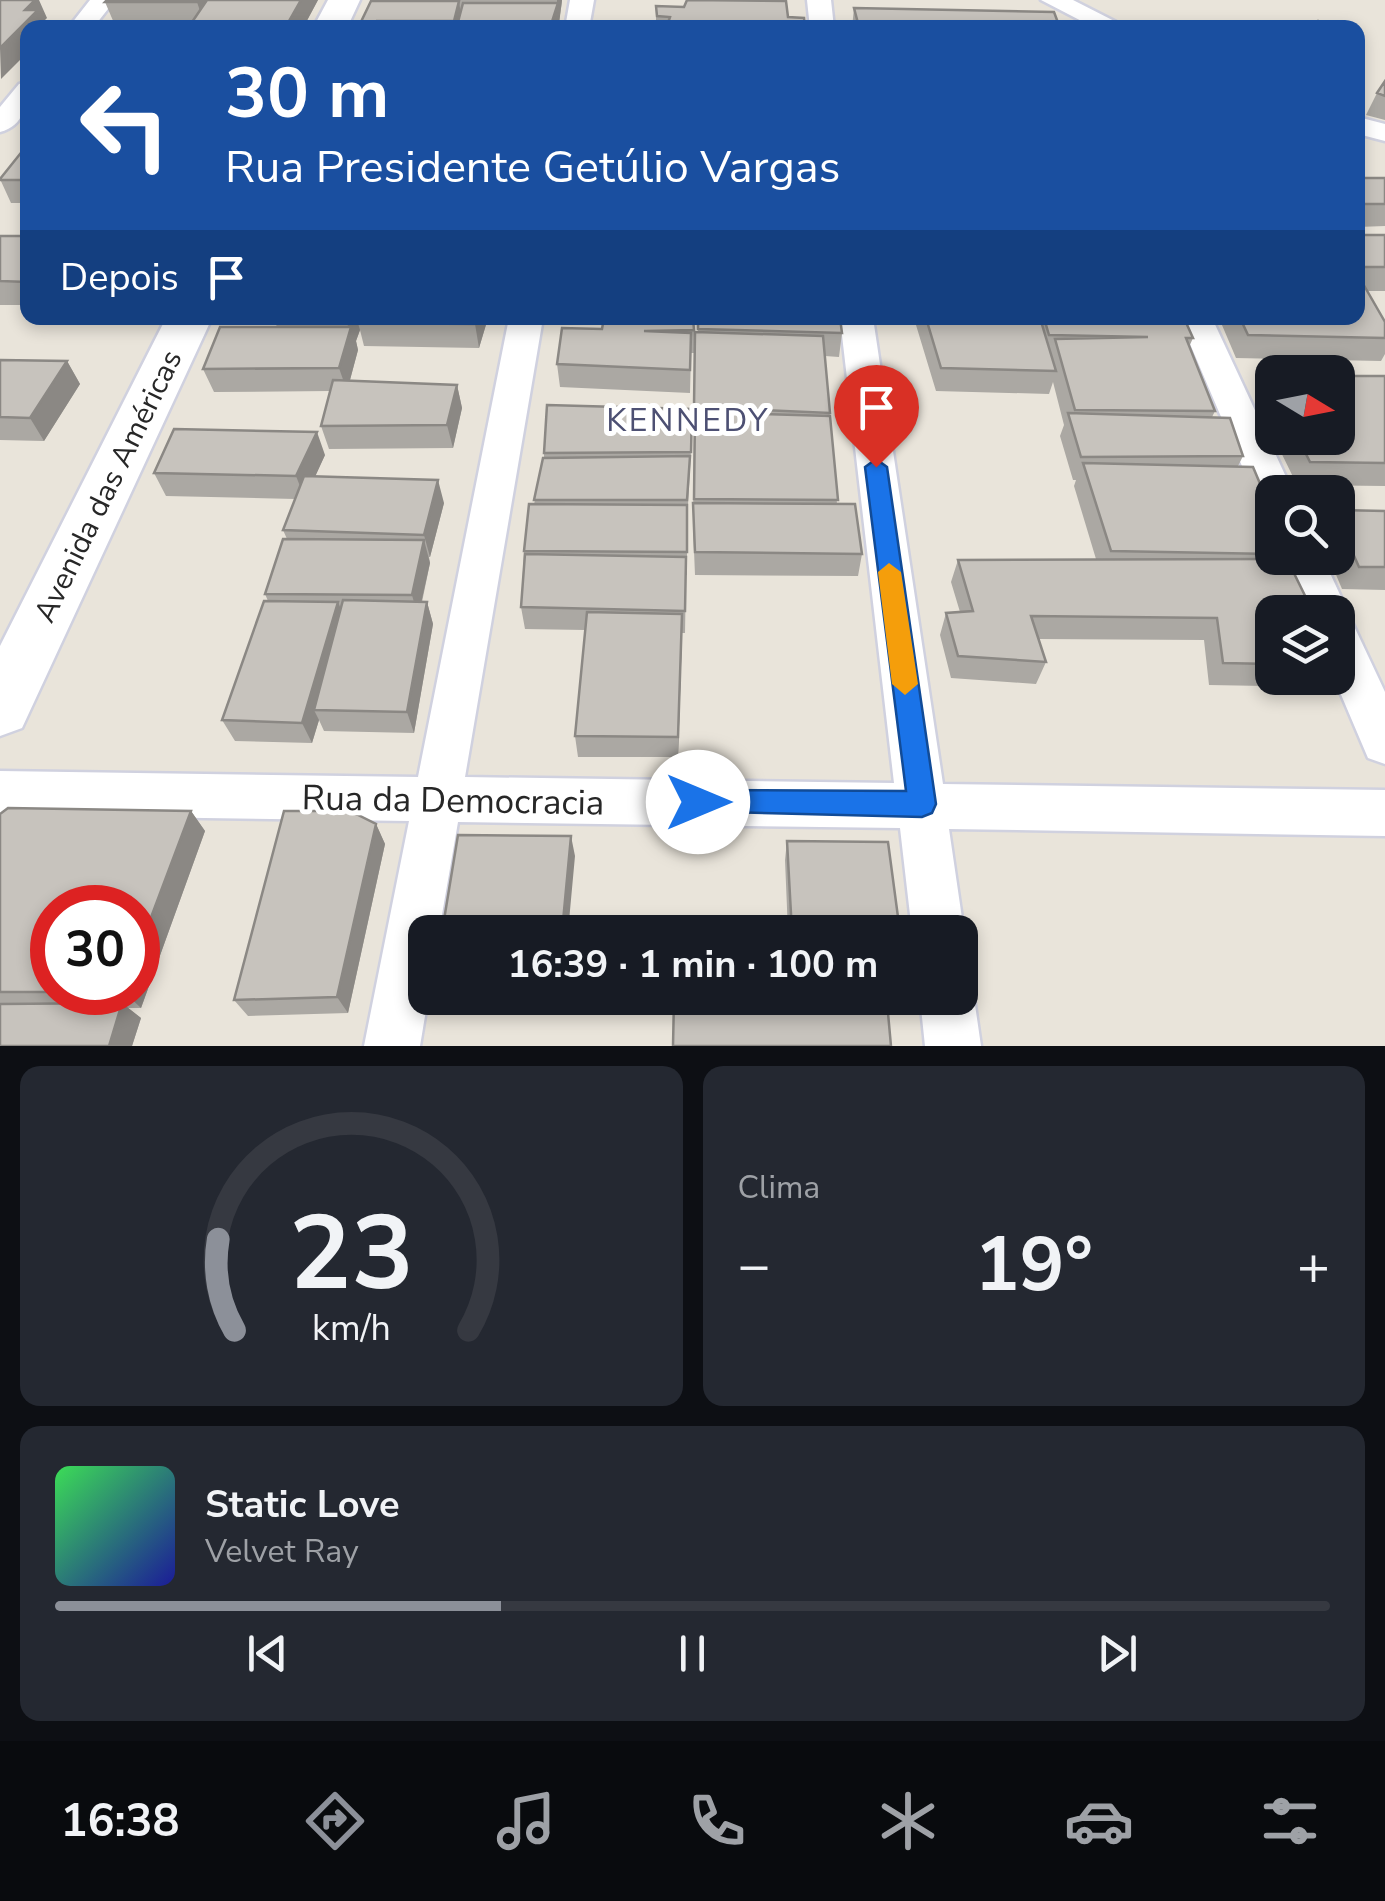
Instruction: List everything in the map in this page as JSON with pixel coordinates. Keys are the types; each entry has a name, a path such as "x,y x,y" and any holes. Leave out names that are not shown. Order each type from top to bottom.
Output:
{"main road":[{"name":"Avenida das Américas","path":"0,708 186,325"}],"street":[{"path":"87,20 103,0"},
{"path":"1052,0 1098,20"},
{"path":"0,124 19,94"},
{"path":"392,1046 525,325"},
{"path":"858,325 936,915"},
{"path":"1199,325 1265,475"},
{"path":"1355,675 1385,743"},
{"name":"Rua da Democracia","path":"0,794 1385,813"},
{"path":"948,1015 953,1046"}],"building":[{"path":"0,0 35,0 25,10 38,10 28,20 20,20 20,28 0,48"},
{"path":"107,0 198,0 105,2"},
{"path":"207,0 301,0 290,20 193,20"},
{"path":"687,0 786,1 788,17 804,20 669,20 670,17 657,16 656,6 684,7"},
{"path":"371,1 459,1 454,20 362,20"},
{"path":"463,3 558,3 553,20 459,20"},
{"path":"854,8 1054,12 1057,20 857,20"},
{"path":"20,154 20,180 0,179"},
{"path":"1365,178 1385,178 1385,204 1365,204"},
{"path":"1365,235 1385,235 1385,267 1365,267"},
{"path":"0,236 20,236 20,282 0,281"},
{"path":"1365,287 1385,322 1385,338 1248,335 1243,325 1365,325"},
{"path":"603,325 694,325 694,330 644,331 691,333 690,370 557,364 562,328 602,329"},
{"path":"698,325 841,325 842,333 698,329"},
{"path":"928,325 1042,325 1056,371 941,368"},
{"path":"1046,325 1187,325 1193,338 1186,338 1215,411 1075,410 1055,339 1148,337 1049,335"},
{"path":"220,327 351,327 339,368 203,369"},
{"path":"695,332 823,336 830,413 694,407"},
{"path":"0,360 67,361 30,418 0,417"},
{"path":"1355,376 1385,376 1385,463 1310,462 1306,455 1355,455"},
{"path":"333,380 457,385 447,425 321,426"},
{"path":"547,405 692,409 691,452 544,453"},
{"path":"695,412 830,416 838,500 694,499"},
{"path":"1068,413 1230,418 1243,456 1081,457"},
{"path":"174,429 317,432 296,476 154,473"},
{"path":"690,456 687,500 534,500 543,458"},
{"path":"1083,463 1253,467 1256,475 1255,554 1111,551"},
{"path":"304,476 438,480 424,535 283,530"},
{"path":"693,503 855,504 862,554 695,552"},
{"path":"529,504 687,505 687,552 524,551"},
{"path":"1355,510 1385,511 1385,567 1359,567 1355,558"},
{"path":"283,539 424,540 412,595 265,594"},
{"path":"525,554 686,557 685,611 521,607"},
{"path":"1255,559 1255,575 1295,575 1305,595 1255,595 1255,664 1223,663 1217,618 1031,616 1046,662 958,656 946,613 973,611 958,560"},
{"path":"343,600 427,602 407,712 314,710"},
{"path":"264,601 338,602 302,723 222,720"},
{"path":"587,612 682,614 678,737 575,736"},
{"path":"8,808 191,811 160,893 160,885 30,885 30,992 0,992 0,814"},
{"path":"284,811 350,811 376,824 337,997 234,1000"},
{"path":"458,835 571,836 564,915 445,915"},
{"path":"787,841 888,842 898,915 791,915"},
{"path":"0,1004 30,1004 30,1015 118,1015 109,1046 0,1046"},
{"path":"674,1015 888,1015 891,1046 673,1046"}],"slow traffic":[{"path":"889,572 905,684"}],"district":[{"name":"KENNEDY","path":"688,420"}],"route":[{"path":"698,802 922,804 876,467"}]}
